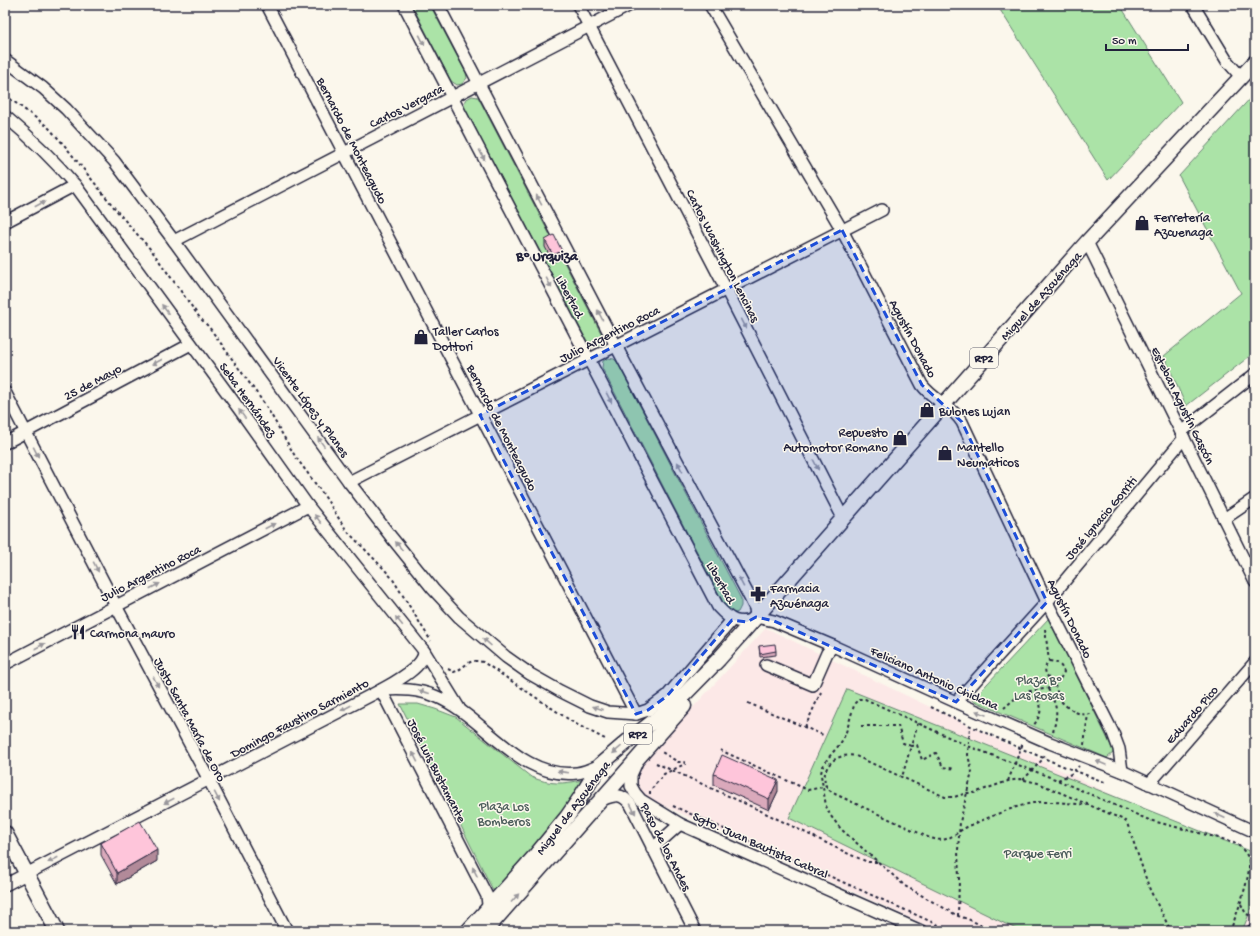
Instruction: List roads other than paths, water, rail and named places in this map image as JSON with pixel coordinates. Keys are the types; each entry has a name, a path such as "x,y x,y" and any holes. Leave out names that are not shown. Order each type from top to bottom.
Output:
{"main road":[{"name":"Miguel de Azcuénaga","path":"468,931 535,856 567,817 600,765 673,706 719,659 1087,242 1255,62"},
{"name":"Miguel de Azcuénaga","path":"488,930 695,693 719,659"},
{"path":"5,833 57,931"}],"street":[{"name":"Bernardo de Monteagudo","path":"268,5 636,714"},
{"name":"Libertad","path":"404,5 718,607 732,620 747,622 756,617 755,608 750,598 478,84 438,5"},
{"name":"Carlos Washington Lencinas","path":"578,5 843,518"},
{"name":"Carlos Vergara","path":"174,241 630,5"},
{"name":"Agustín Donado","path":"710,5 842,230 922,385 927,391 956,414 962,422 1047,602 1113,733 1119,750 1122,771"},
{"path":"1193,5 1226,61 1241,77"},
{"name":"Vicente López y Planes","path":"5,60 43,88 66,109 114,161 349,482 433,589 459,617 492,646 530,674 560,691 590,706 608,712 636,714"},
{"name":"Seba Hernández","path":"5,116 42,150 75,185 308,506 429,648 459,708"},
{"path":"5,222 75,185"},
{"name":"Julio Argentino Roca","path":"349,482 882,210"},
{"name":"Esteban Agustín Gascón","path":"1087,242 1255,582"},
{"name":"25 de Mayo","path":"5,443 191,344"},
{"name":"José Ignacio Gorriti","path":"956,702 1047,602 1183,435 1255,374"},
{"name":"Justo Santa María de Oro","path":"5,392 287,931"},
{"path":"1224,519 1255,498"},
{"name":"Julio Argentino Roca","path":"5,664 308,506"},
{"name":"Feliciano Antonio Chiclana","path":"756,617 774,621 1050,743 1122,771 1255,832"},
{"path":"636,714 648,710 667,696 732,620"},
{"path":"766,665 813,685 827,653 832,646"},
{"name":"Domingo Faustino Sarmiento","path":"5,885 381,690 405,676 424,657 429,648"},
{"name":"Eduardo Pico","path":"1149,784 1255,662"},
{"name":"Seba Hernández","path":"381,690 420,691 436,696 459,708 523,760 535,767 550,771 578,773 600,765"},
{"name":"José Luis Bustamante","path":"381,690 487,896 488,930"},
{"name":"Sgto. Juan Bautista Cabral","path":"646,749 634,766 631,775 631,786 641,800 680,824 907,927 921,931"},
{"name":"Paso de los Andes","path":"601,800 618,795 626,799 631,805 652,849 695,931"},
{"path":"652,849 680,824"}],"place":[{"name":"Ferretería Azcuenaga","path":"1142,223"},
{"name":"Taller Carlos Dottori","path":"421,337"},
{"name":"Bulones Lujan","path":"927,410"},
{"name":"Repuesto Automotor Romano","path":"900,438"},
{"name":"Mantello Neumaticos","path":"945,453"},
{"name":"Farmacia Azcuénaga","path":"758,594"},
{"name":"Carmona mauro","path":"78,632"}],"district":[{"name":"Bº Urquiza","path":"547,255"}],"park label":[{"name":"Plaza Bº Las Rosas","path":"1039,686"},
{"name":"Plaza Los Bomberos","path":"504,812"},
{"name":"Parque Ferri","path":"1038,852"}]}
